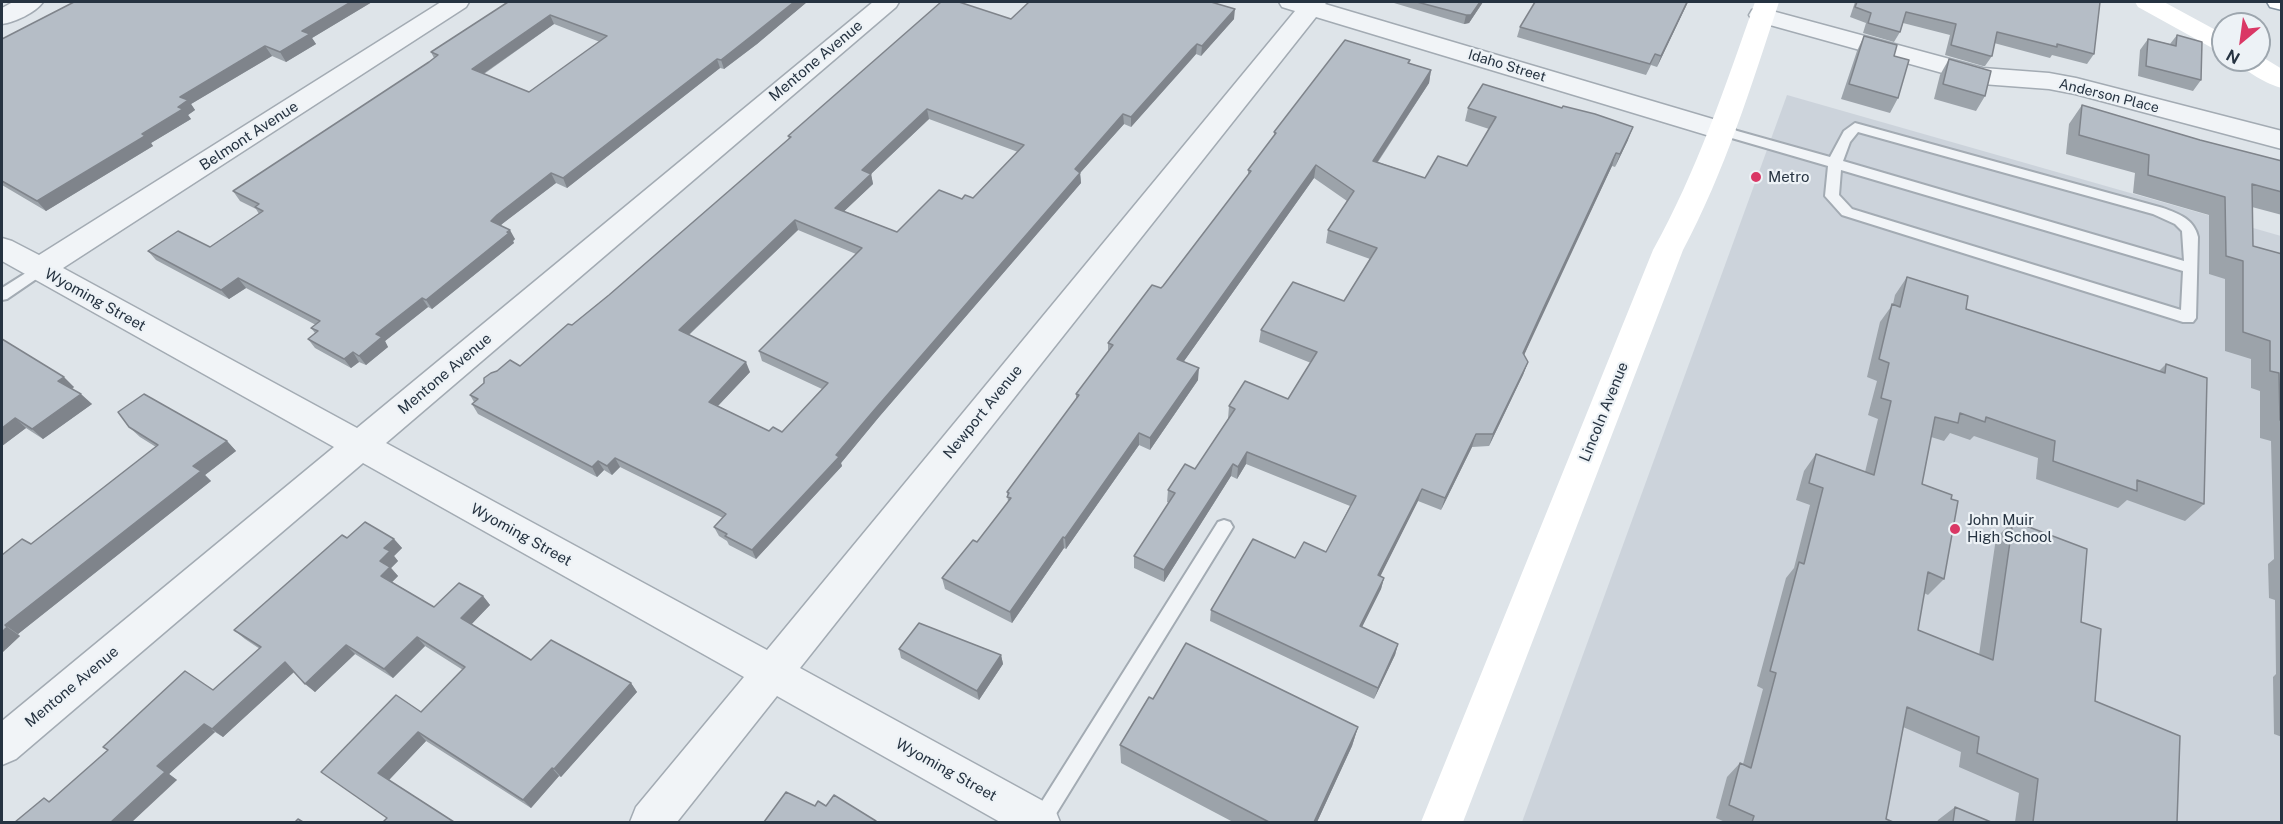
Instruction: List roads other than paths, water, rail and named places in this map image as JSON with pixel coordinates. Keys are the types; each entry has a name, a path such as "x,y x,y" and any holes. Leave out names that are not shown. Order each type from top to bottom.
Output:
{"main road":[{"path":"2147,2 2211,37"},
{"name":"Lincoln Avenue","path":"1442,822 1668,250 1692,206 1723,130 1747,66 1764,8"},
{"path":"2269,72 2282,80"}],"street":[{"path":"2,17 32,2"},
{"name":"Belmont Avenue","path":"40,269 457,2"},
{"name":"Mentone Avenue","path":"2,746 887,2"},
{"name":"Idaho Street","path":"1305,3 1723,130"},
{"name":"Newport Avenue","path":"651,822 773,674 1305,3"},
{"name":"Anderson Place","path":"1764,8 1982,76 2049,81 2076,86 2282,140"},
{"name":"Wyoming Street","path":"2,248 1039,822"}],"lane":[{"path":"1855,127 2158,211 2183,221 2191,230 2191,268 2188,318 1847,212 1832,196 1834,163 1855,127"},
{"path":"1723,130 2191,268"},
{"path":"2,295 40,269"},
{"path":"1039,822 1224,527"}],"place":[{"name":"Metro","path":"1756,177"},
{"name":"John Muir High School","path":"1955,529"}]}
